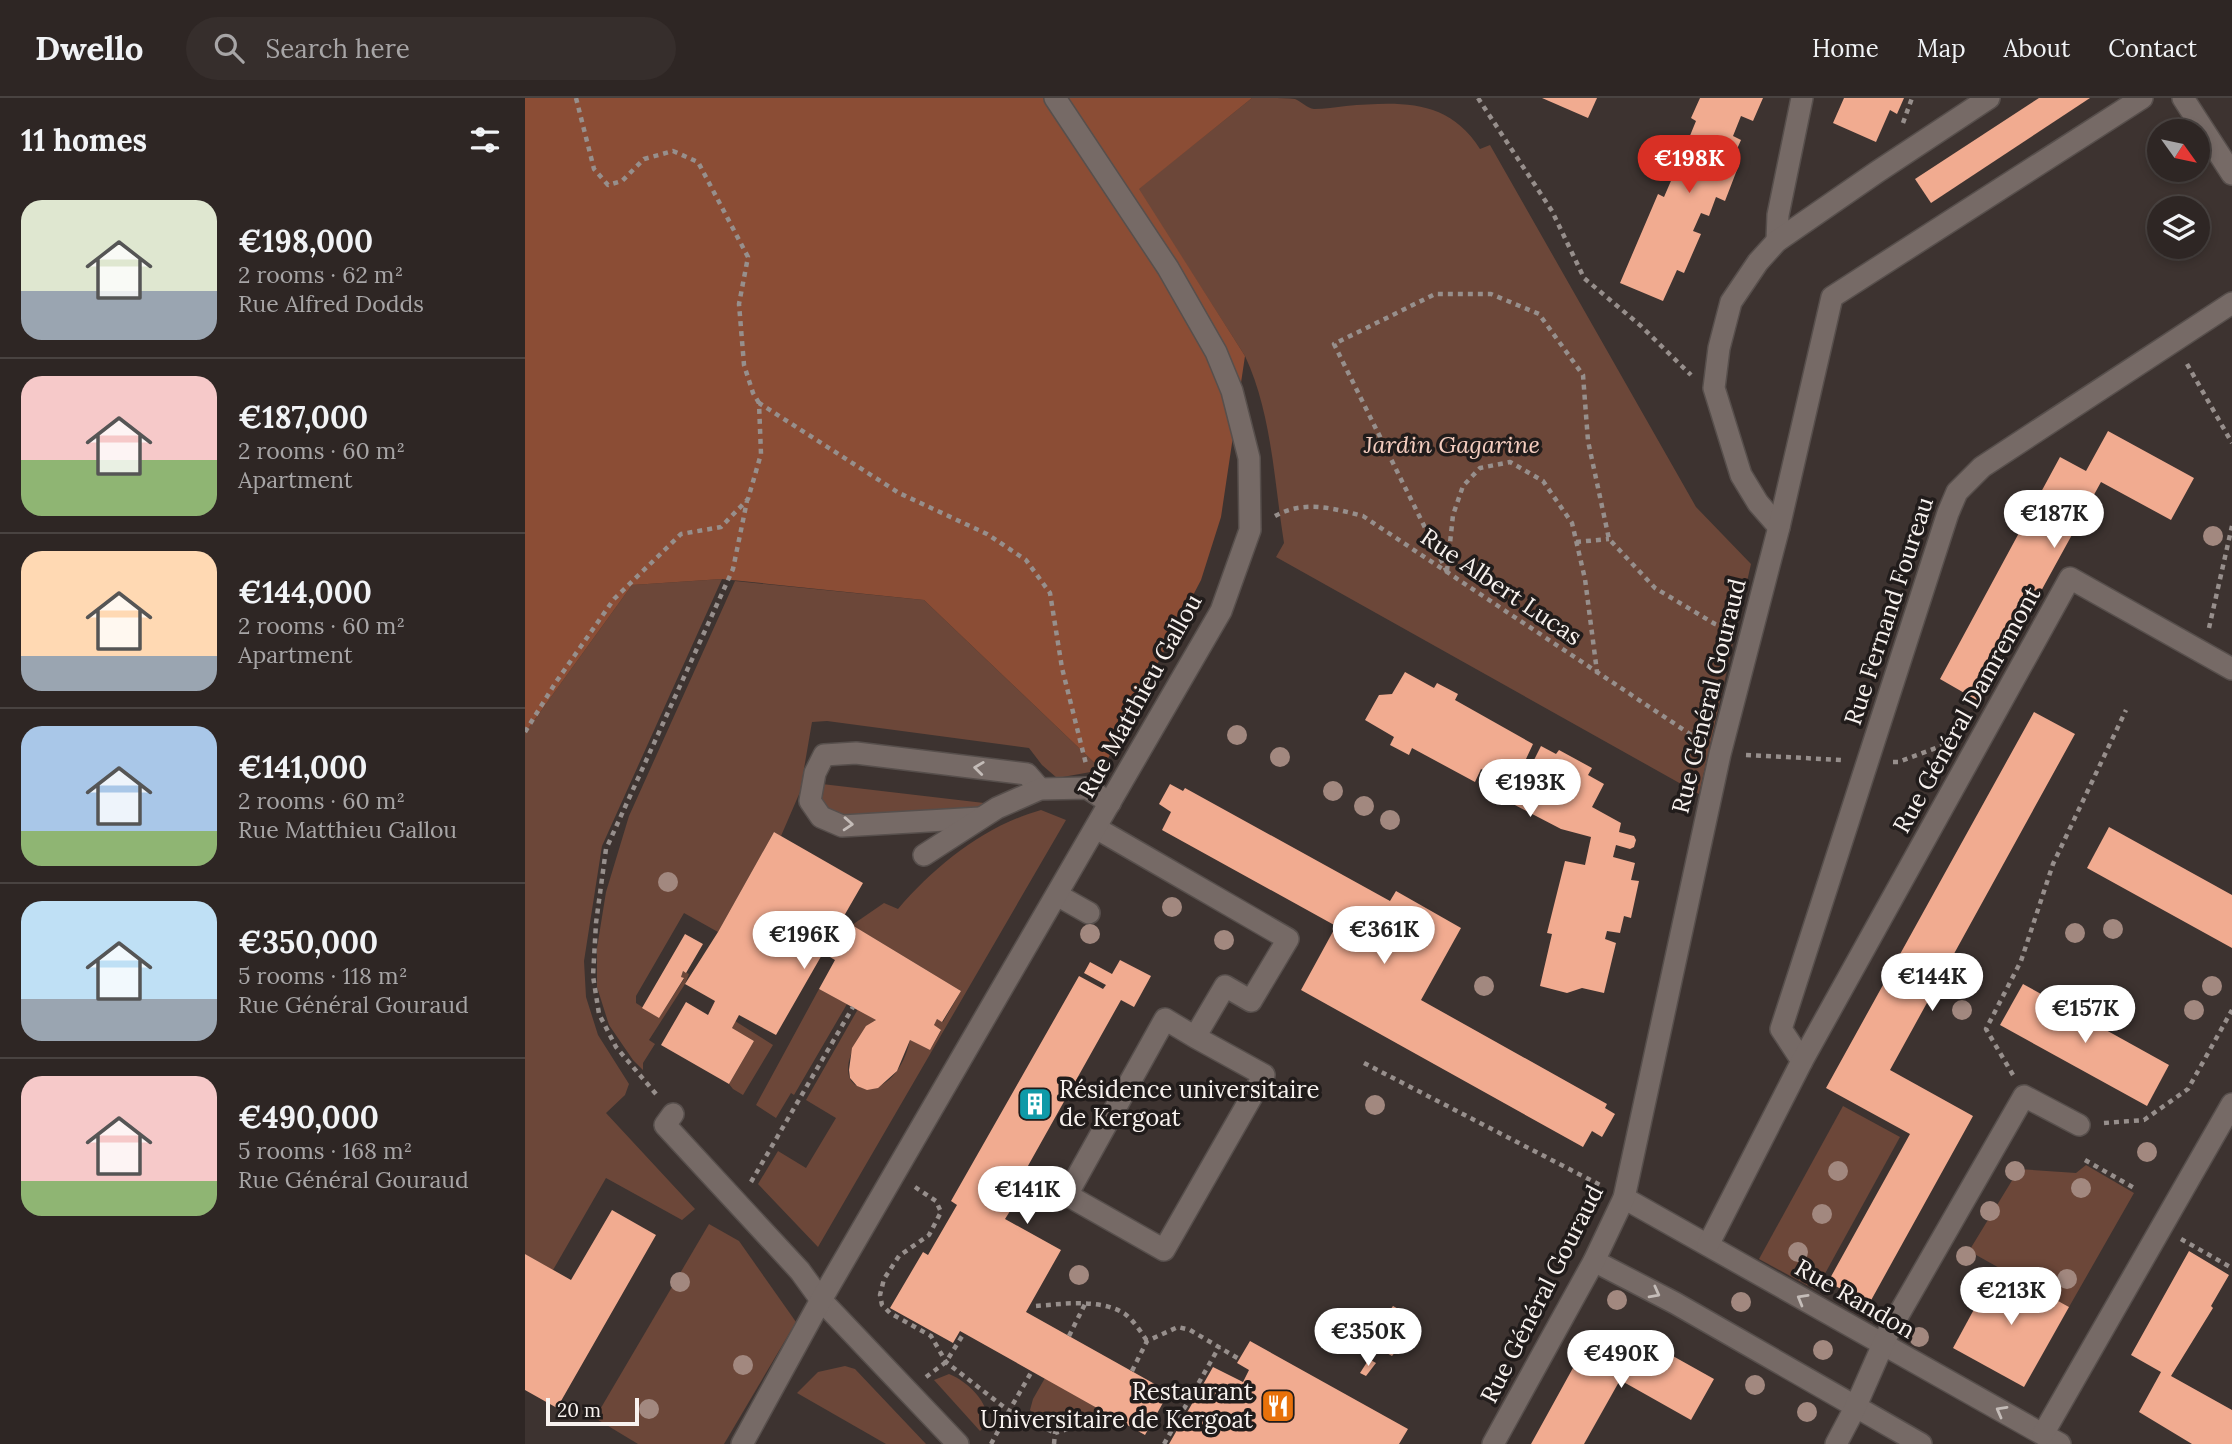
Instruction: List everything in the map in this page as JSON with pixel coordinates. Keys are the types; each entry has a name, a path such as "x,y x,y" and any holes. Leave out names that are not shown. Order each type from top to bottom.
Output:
{"street":[{"name":"Rue Matthieu Gallou","path":"742,1444 821,1300 1221,611 1249,530 1249,458 1232,391 1216,352 1168,268 1055,98"},
{"path":"1777,241 1778,215 1802,98"},
{"path":"1779,527 1758,503 1741,475 1714,388 1719,348 1731,302 1758,262 1777,241 1989,98"},
{"name":"Rue Général Gouraud","path":"1493,1444 1594,1261 1624,1198 1720,754 1779,527 1832,297 2142,98"},
{"path":"2183,98 2232,174"},
{"name":"Rue Fernand Foureau","path":"1802,1061 1781,1029 1957,492 1982,467 2232,303"},
{"name":"Rue Général Damremont","path":"1708,1245 1802,1061 2070,578 2232,669"},
{"path":"980,818 842,826 821,817 810,800 815,772 824,755 856,753 1027,774 1040,789"},
{"path":"924,855 997,808 1040,789 1087,788 1110,803"},
{"path":"1096,828 1288,939 1251,1001 1225,986 1195,1037"},
{"path":"1057,895 1089,913"},
{"path":"1165,1018 1195,1037 1264,1075 1164,1250 1066,1195 1165,1018"},
{"path":"1836,1444 1883,1345 2024,1096 2079,1125"},
{"path":"2052,1439 2232,1104"},
{"path":"673,1114 665,1125 800,1271 821,1300 958,1444"},
{"name":"Rue Randon","path":"1624,1198 2052,1439"},
{"path":"1594,1261 1675,1303 1921,1444"}],"path":[{"path":"576,98 594,169 608,185 622,181 644,159 673,150 698,162 748,257 739,304 744,365 759,403 899,493 987,534 1026,560 1050,593 1062,668 1085,763 1110,803"},
{"path":"1478,98 1552,211 1584,278 1641,326 1719,403"},
{"path":"1447,572 1334,344 1435,294 1491,294 1539,314 1583,375 1588,441 1609,540 1655,588 1715,624 1749,635"},
{"path":"2174,342 2232,443"},
{"path":"673,1114 616,1047 599,1014 593,976 596,923 607,849 733,569 761,454 759,403"},
{"path":"1447,572 1453,515 1463,485 1480,468 1510,462 1543,481 1572,523 1585,579 1597,672"},
{"path":"525,732 614,599 681,534 720,527 748,499"},
{"name":"Rue Albert Lucas","path":"1249,530 1283,512 1320,505 1363,516 1720,754"},
{"path":"2203,653 2232,526"},
{"path":"1576,542 1609,540"},
{"path":"2024,1096 1986,1029 2021,961 2053,864 2126,710"},
{"path":"1720,754 1899,762 1985,730"},
{"path":"738,1203 853,1007"},
{"path":"2079,1125 2144,1120 2188,1089 2232,1010"},
{"path":"1364,1063 1624,1198"},
{"path":"2085,1160 2136,1189"},
{"path":"910,1184 936,1201 941,1212 929,1235 899,1256 884,1279 880,1295 882,1305 890,1313 931,1336 946,1362 1009,1411 1055,1433 1111,1415"},
{"path":"2176,1236 2232,1268"},
{"path":"1069,1336 1085,1304"},
{"path":"1036,1306 1085,1304 1111,1308 1126,1315 1147,1341"},
{"path":"1132,1371 1147,1341 1178,1327 1190,1330 1239,1359"},
{"path":"921,1380 946,1362 964,1333"},
{"path":"1164,1444 1219,1347"},
{"path":"991,1444 1032,1371"},
{"path":"1054,1444 1055,1433"}],"green space":[{"name":"Jardin Gagarine","path":"1252,98 1295,99 1314,109 1385,104 1421,107 1453,120 1480,149 1490,145 1696,507 1751,564 1699,794 1276,557 1284,543 1267,424 1254,378 1245,356 1138,189"},
{"path":"722,579 602,846 584,961 586,997 598,1035 629,1084 625,1095 606,1113 695,1209 682,1220 606,1178 553,1270 525,1254 525,733 632,585"},
{"path":"735,581 924,600 1102,770 1057,778 1029,748 827,721 812,722 800,792 781,836 774,832 718,932 684,913 636,996 636,1003 659,1018 684,979 681,977 683,971 689,974 649,1040 655,1044 643,1063 643,1070 609,1025 597,987 597,948 606,892 629,816"},
{"path":"822,784 984,803 981,809 853,817 825,808 819,799"},
{"path":"1041,810 1066,820 818,1247 758,1184 778,1151 806,1168 836,1118 806,1100 858,1009 876,1020 860,1037 849,1059 848,1070 851,1080 858,1086 871,1089 886,1082 897,1071 910,1040 930,1050 941,1031 934,1025 937,1019 943,1022 961,991 852,925 884,903 898,909 928,877 962,849 1000,826"},
{"path":"819,989 847,1004 794,1095 791,1093 776,1118 756,1105"},
{"path":"735,1021 773,1045 743,1095 729,1084 754,1041 732,1028"},
{"path":"1843,1106 1900,1137 1816,1290 1759,1259"},
{"path":"2086,1165 2134,1193 2069,1307 1969,1251 2019,1169 2076,1173"},
{"path":"709,1224 739,1241 796,1322 724,1444 638,1444 595,1418"},
{"path":"845,1366 855,1369 926,1444 886,1444 797,1393 818,1372"},
{"path":"949,1374 970,1387 985,1407 988,1423 980,1431 934,1380"},
{"path":"1045,1378 1099,1409 1092,1414 1064,1422 1044,1420 1036,1416 1030,1410"}],"shaded area":[{"path":"525,98 1252,98 1139,189 1245,356 1221,517 1201,580 1102,770 924,600 722,579 632,585 525,733"}],"building":[{"path":"1542,98 1597,98 1588,118"},
{"path":"1700,98 1763,98 1753,121 1741,116 1733,136 1741,140 1733,158 1740,162 1725,201 1716,197 1709,216 1701,213 1693,231 1701,234 1684,273 1677,270 1663,301 1620,283 1658,194 1664,197 1696,121 1691,118"},
{"path":"1844,98 1904,98 1897,114 1890,110 1876,142 1833,123"},
{"path":"2039,98 2090,98 1931,203 1915,179"},
{"path":"2108,431 2194,478 2171,520 2101,482 1980,702 1940,679 2060,457 2086,471"},
{"path":"1405,672 1434,688 1437,683 1458,694 1455,700 1533,744 1526,759 1533,762 1541,746 1556,754 1559,750 1592,768 1588,775 1604,784 1592,807 1621,823 1619,832 1634,836 1634,847 1630,849 1616,845 1613,857 1635,863 1631,880 1639,881 1631,918 1624,916 1620,933 1607,931 1605,939 1616,943 1604,993 1582,988 1567,993 1540,986 1552,934 1547,933 1565,861 1585,865 1591,837 1561,829 1482,788 1490,773 1481,769 1475,782 1412,748 1409,755 1390,745 1394,737 1365,720 1379,695 1392,694"},
{"path":"2034,712 2075,734 1890,1070 1973,1116 1869,1304 1828,1282 1910,1134 1826,1088"},
{"name":"Résidence universitaire de Kergoat","path":"1170,784 1183,791 1185,788 1390,901 1396,891 1461,928 1421,1000 1607,1104 1605,1108 1615,1114 1602,1137 1592,1131 1583,1147 1301,990 1336,926 1162,830 1171,812 1159,804"},
{"path":"2109,827 2232,895 2232,948 2087,868"},
{"path":"774,832 863,883 829,942 839,948 852,925 961,991 942,1022 937,1019 934,1025 941,1030 930,1050 910,1040 897,1071 878,1088 867,1090 857,1086 850,1078 849,1070 852,1048 866,1026 876,1020 819,989 835,960 823,953 776,1035 739,1015 732,1028 754,1041 729,1084 661,1045 686,1002 708,1015 715,1001 685,984 718,932"},
{"path":"685,934 703,944 686,973 683,971 681,977 684,978 659,1018 642,1008"},
{"name":"Résidence universitaire de Kergoat","path":"1120,960 1151,976 1134,1007 1121,1000 1006,1205 1012,1208 1005,1219 1061,1250 1026,1312 1169,1392 1145,1435 960,1331 953,1343 890,1308 923,1252 928,1255 957,1205 951,1201 1079,976 1103,989 1106,985 1084,973 1090,962 1112,974"},
{"path":"2023,984 2169,1065 2147,1106 2000,1025"},
{"path":"612,1210 656,1235 557,1408 525,1390 525,1254 571,1280"},
{"path":"2189,1251 2229,1275 2211,1306 2213,1308 2171,1376 2232,1410 2232,1444 2192,1444 2139,1412 2161,1372 2131,1355"},
{"path":"1997,1267 2069,1307 2024,1387 1953,1348"},
{"path":"1393,1306 1413,1317 1405,1340 1392,1356 1373,1345 1378,1326"},
{"path":"1630,1332 1714,1379 1691,1420 1620,1380 1584,1444 1531,1444 1579,1357 1608,1372"},
{"name":"Restaurant Universitaire de Kergoat","path":"1250,1341 1408,1429 1399,1444 1169,1444 1213,1367 1243,1382 1249,1370 1237,1363"},
{"path":"1369,1359 1376,1363 1366,1376 1360,1373"}],"place":[{"name":"Résidence universitaire de Kergoat","path":"1035,1104"},
{"name":"Restaurant Universitaire de Kergoat","path":"1278,1406"}]}
